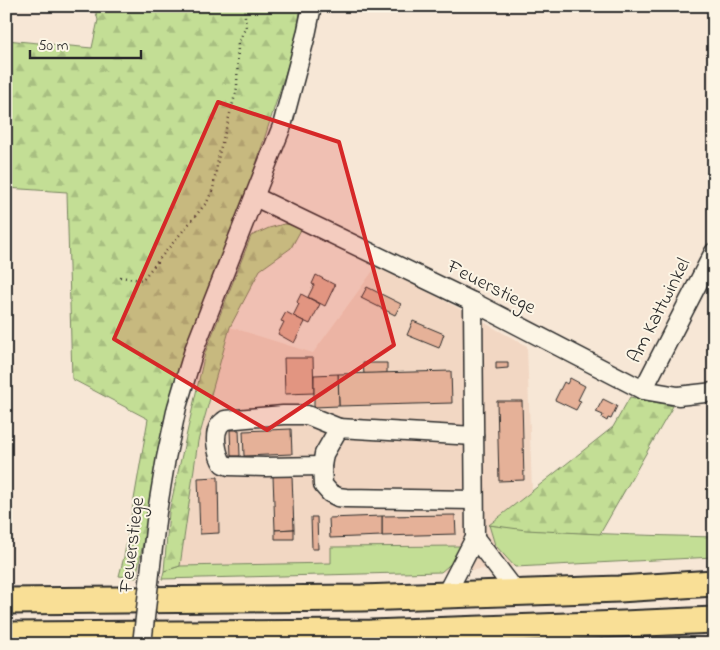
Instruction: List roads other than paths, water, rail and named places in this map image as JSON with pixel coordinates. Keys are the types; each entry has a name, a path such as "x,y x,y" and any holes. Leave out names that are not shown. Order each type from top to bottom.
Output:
{"highway":[{"path":"6,601 362,598 714,583"},
{"path":"6,635 371,633 714,620"}],"street":[{"name":"Feuerstiege","path":"142,644 157,512 177,407 194,350 282,126 312,6"},
{"name":"Feuerstiege","path":"255,196 473,302 643,390 678,396 714,392"},
{"name":"Am Kattwinkel","path":"643,390 714,252"},
{"path":"446,594 475,538 473,302"},
{"path":"322,466 256,467 223,464 219,458 216,437 218,427 225,420 307,415 339,428 474,436"},
{"path":"339,428 324,454 322,466 323,484 330,493 346,498 474,500"},
{"path":"475,538 517,592"}]}
